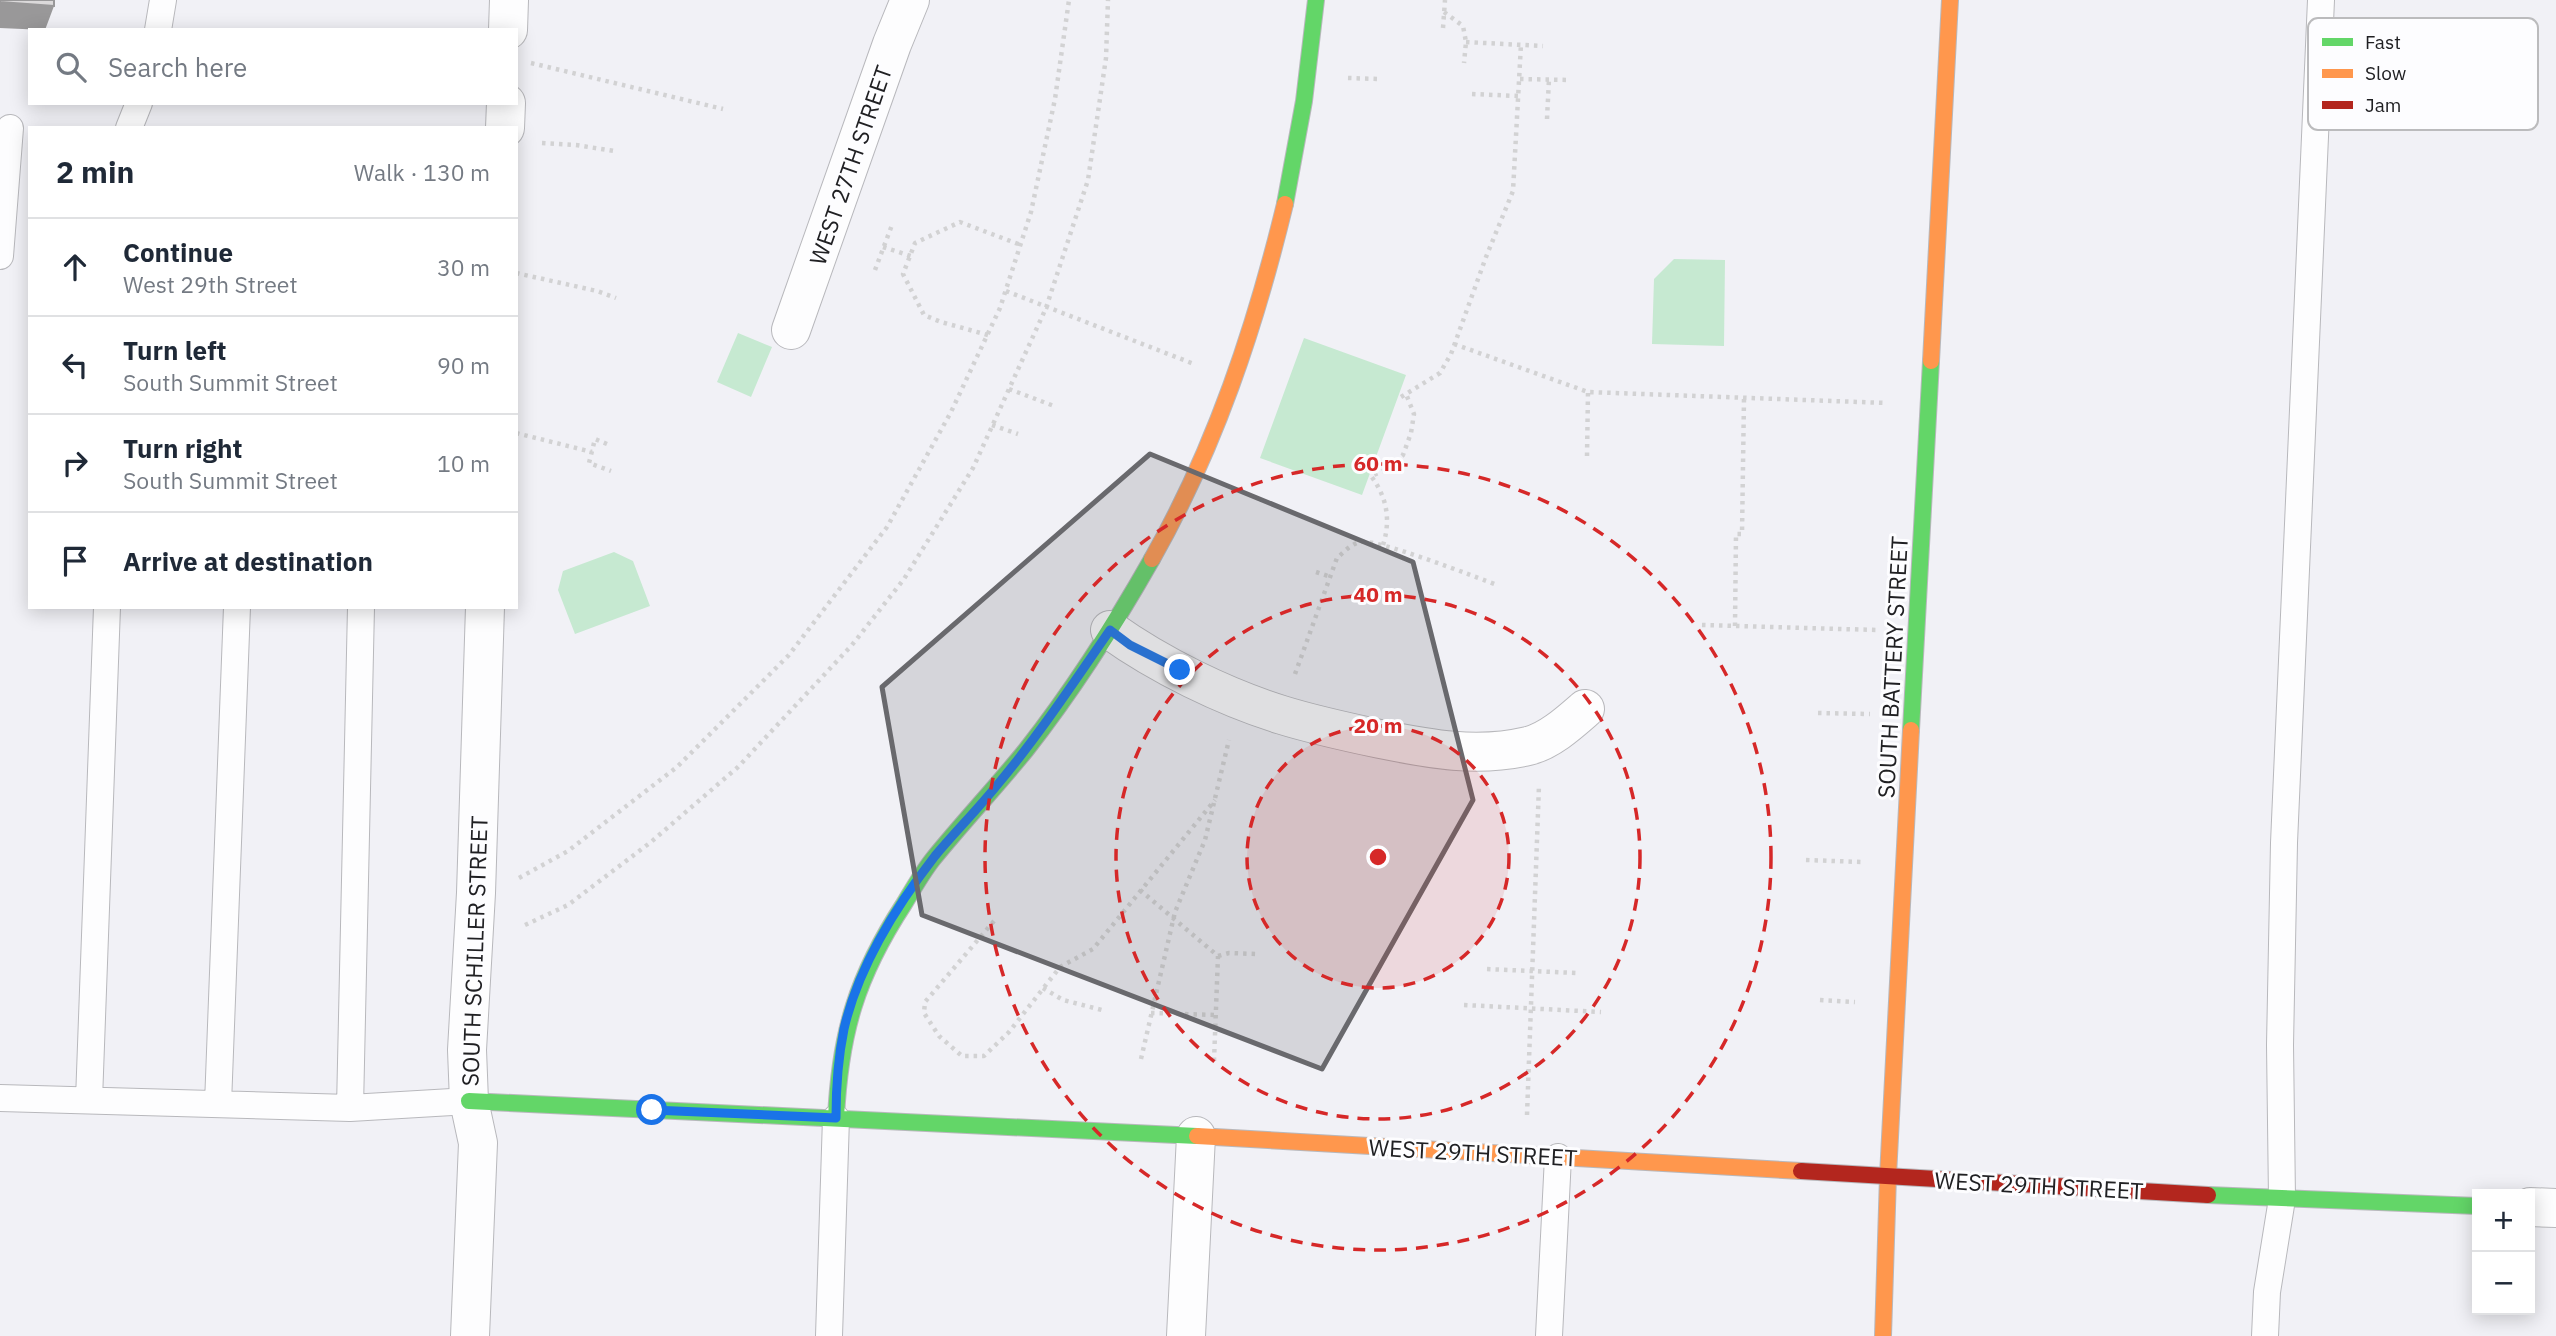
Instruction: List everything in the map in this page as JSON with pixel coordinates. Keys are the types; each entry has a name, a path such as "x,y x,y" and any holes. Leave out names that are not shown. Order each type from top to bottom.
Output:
{"street":[{"path":"508,28 509,0"},
{"name":"WEST 27TH STREET","path":"791,330 910,0"},
{"path":"836,1118 837,1073 845,1027 859,983 883,933 934,858 1037,736 1110,630 1202,463 1269,271 1294,164 1308,78 1316,0"},
{"name":"SOUTH BATTERY STREET","path":"1883,1336 1888,1176 1950,0"},
{"path":"507,105 514,126"},
{"name":"SOUTH SCHILLER STREET","path":"470,1336 478,1143 469,1101 467,1050 476,893 485,609"},
{"path":"1110,630 1130,645 1204,683 1279,714 1317,725 1436,750 1481,753 1531,746 1564,727 1585,709"},
{"name":"WEST 29TH STREET","path":"469,1101 1196,1136 2282,1199 2472,1206"},
{"path":"1186,1336 1196,1136"},
{"path":"2535,1208 2556,1208"}],"lane":[{"path":"158,28 163,0"},
{"path":"2320,18 2321,0"},
{"path":"130,126 138,105"},
{"path":"0,256 13,129"},
{"path":"2265,1336 2267,1292 2282,1199 2280,1045 2284,843 2315,130"},
{"path":"89,1100 107,609"},
{"path":"218,1104 237,609"},
{"path":"350,1108 361,609"},
{"path":"0,1098 350,1108 469,1101"},
{"path":"829,1336 836,1118"},
{"path":"1549,1336 1558,1157"}],"path":[{"path":"476,893 528,874 568,851 677,767 789,656 887,527 951,412 1006,291 1031,212 1055,99 1069,0"},
{"path":"525,925 568,905 651,842 738,767 852,645 904,579 972,468 1046,308 1088,180 1106,58 1108,0"},
{"path":"1443,28 1445,0"},
{"path":"1444,12 1463,26 1466,41 1464,63"},
{"path":"1466,41 1543,46"},
{"path":"1383,546 1388,531 1386,506 1371,476 1388,469 1403,455 1414,414 1403,395 1440,373 1451,354 1513,191 1521,44"},
{"path":"527,62 723,109"},
{"path":"1348,78 1379,79"},
{"path":"1520,79 1571,80"},
{"path":"1547,119 1549,79"},
{"path":"1472,94 1518,96"},
{"path":"518,135 614,151"},
{"path":"988,335 924,315 903,274 915,243 961,222 1021,245"},
{"path":"875,270 892,225"},
{"path":"883,247 911,256"},
{"path":"518,274 597,291 616,298"},
{"path":"1006,291 1185,360"},
{"path":"1454,344 1588,392 1929,405"},
{"path":"1009,388 1054,406"},
{"path":"1587,456 1588,392"},
{"path":"1735,626 1737,534 1742,534 1744,398"},
{"path":"992,425 1018,434"},
{"path":"518,434 592,452"},
{"path":"607,444 595,439 589,463 611,471"},
{"path":"1279,714 1337,558 1348,548 1361,541 1383,546 1497,585"},
{"path":"1316,572 1331,577"},
{"path":"1702,625 1917,631"},
{"path":"1818,713 1912,714"},
{"path":"1141,1059 1174,918 1205,839 1226,753"},
{"path":"1527,1154 1539,792"},
{"path":"994,921 925,1002 924,1013 939,1036 962,1056 984,1056 1009,1032 1060,967 1093,949 1214,800"},
{"path":"1805,860 1905,863"},
{"path":"1140,890 1217,956 1214,1061"},
{"path":"1217,956 1229,953 1257,954"},
{"path":"1487,969 1577,973"},
{"path":"1043,988 1063,1000 1107,1011"},
{"path":"1464,1005 1601,1012"},
{"path":"1152,1013 1216,1015"}],"highlighted area":[{"path":"1150,454 1413,562 1473,800 1322,1069 922,915 882,687"}],"green space":[{"path":"1674,259 1725,260 1724,346 1652,344 1654,279"},
{"path":"738,333 772,347 751,397 717,382"},
{"path":"1304,338 1406,375 1362,495 1260,458"},
{"path":"614,552 633,561 650,606 575,634 558,590 563,571"}],"building":[{"path":"54,0 54,6 0,2"}],"traffic: fast":[{"path":"1285,204 1304,101 1316,0"},
{"path":"1911,730 1931,361"},
{"path":"836,1118 847,1031 863,981 888,930 933,859 1026,750 1077,681 1152,559"},
{"path":"469,1101 1197,1136"},
{"path":"2208,1195 2472,1206"}],"traffic: slow":[{"path":"1931,361 1950,0"},
{"path":"1152,559 1195,474 1231,386 1260,296 1285,204"},
{"path":"1883,1336 1888,1176 1911,730"},
{"path":"1197,1136 1801,1171"}],"traffic: jam":[{"path":"1801,1171 2208,1195"}],"route":[{"path":"652,1110 836,1118 838,1065 845,1027 859,983 883,933 934,858 1037,736 1110,630 1130,645 1180,670"}]}
